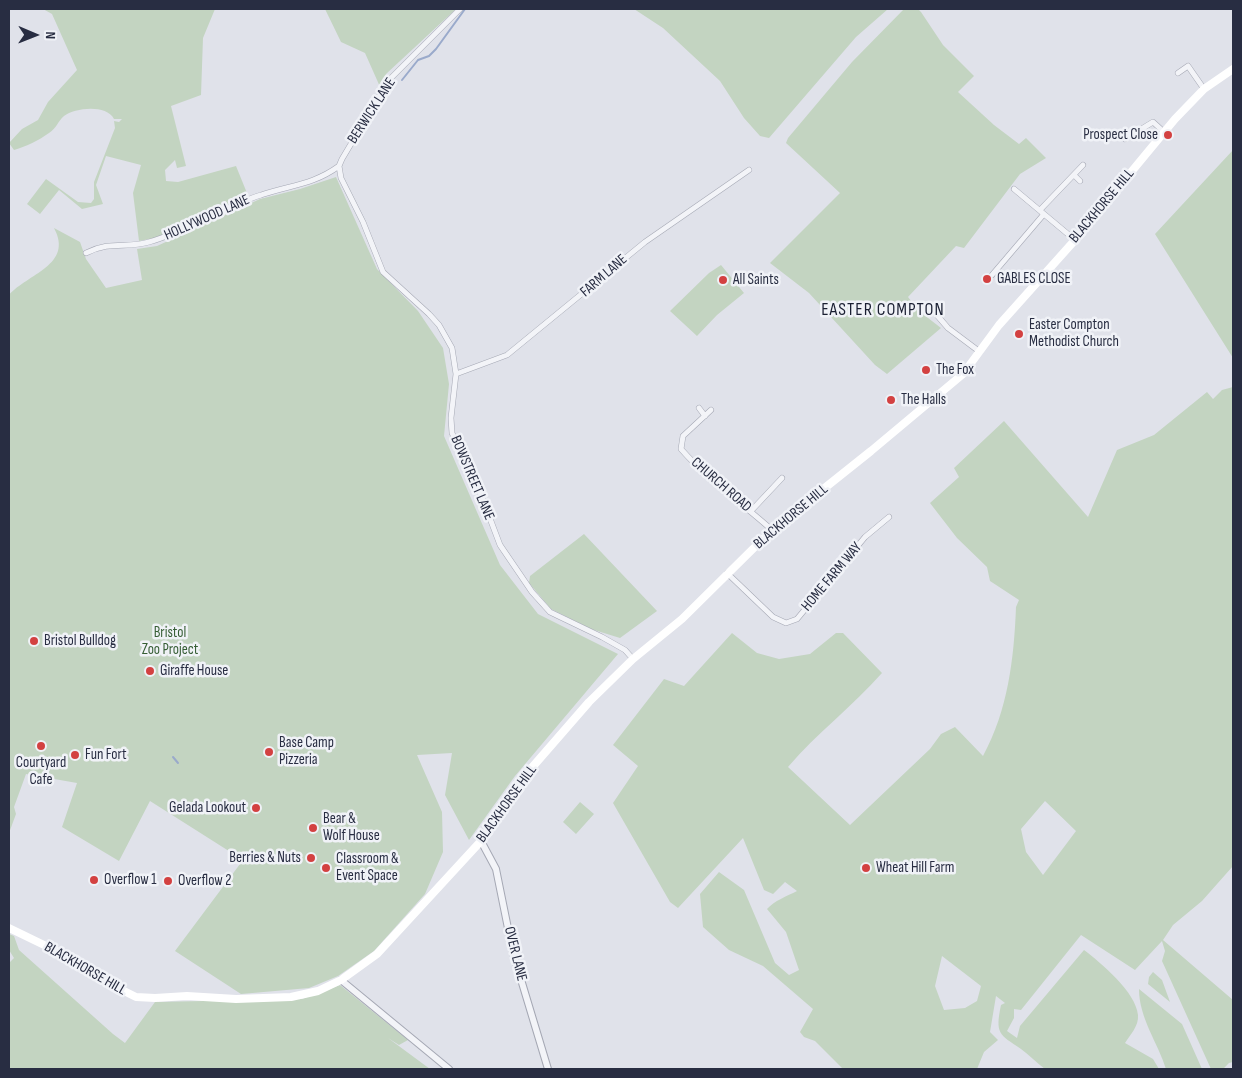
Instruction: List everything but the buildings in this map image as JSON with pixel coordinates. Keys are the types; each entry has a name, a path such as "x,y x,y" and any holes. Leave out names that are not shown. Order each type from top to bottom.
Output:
{"main road":[{"name":"BLACKHORSE HILL","path":"9,928 75,960 126,993 146,998 291,997 318,991 341,980 377,954 481,841 522,779 589,702 633,659 682,618 772,530 951,386 1006,317 1075,240 1164,132 1204,89 1233,69"}],"street":[{"name":"BERWICK LANE","path":"339,166 389,80 429,43 460,9"},
{"path":"1178,73 1188,66 1204,89"},
{"path":"1125,139 1153,122 1164,132"},
{"path":"992,275 1042,212 1083,165"},
{"name":"HOLLYWOOD LANE","path":"86,253 105,246 146,243 164,238 262,195 292,188 326,175 339,166"},
{"path":"326,175 341,178 339,166"},
{"name":"FARM LANE","path":"456,374 507,356 645,242 750,170"},
{"path":"1074,175 1080,181"},
{"name":"BOWSTREET LANE","path":"341,178 363,222 382,272 439,325 452,348 456,374 451,418 452,433 480,492 500,545 532,592 550,612 602,636 625,650 633,659"},
{"path":"1014,189 1075,240"},
{"path":"929,306 948,328 980,352"},
{"path":"699,408 705,416"},
{"name":"CHURCH ROAD","path":"711,410 683,436 681,449 710,480 751,511 772,530"},
{"path":"751,511 782,478"},
{"name":"HOME FARM WAY","path":"727,573 773,617 781,622 790,622 803,612 865,538 889,517"},
{"name":"OVER LANE","path":"481,841 496,869 513,953 548,1069"},
{"path":"341,980 449,1069"}],"green space":[{"path":"43,9 215,9 203,38 201,95 171,106 186,166 177,168 175,160 165,170 166,181 178,182 236,166 249,198 155,238 139,241 133,193 141,165 106,156 96,185 103,204 82,209 59,190 40,214 27,204 46,179 78,202 91,203 94,199 94,182 115,128 114,121 119,122 122,119 114,119 110,114 98,109 75,111 64,116 45,136 14,150 9,143 22,129 38,120 48,102 77,70 52,14"},
{"path":"325,9 456,9 386,74 381,89 365,53 341,42"},
{"path":"634,9 888,9 856,37 769,138 760,136 744,118 720,81 663,28"},
{"path":"904,9 918,9 943,45 974,76 958,92 994,125 1019,144 1026,138 1046,158 1020,174 964,248 956,246 908,297 919,311 941,328 887,374 875,365 809,293 770,263 840,193 786,143 788,138 852,62"},
{"path":"1233,150 1233,358 1155,234"},
{"name":"Bristol Zoo Project","path":"336,177 377,269 418,311 443,348 449,384 444,436 500,565 538,614 618,654 515,776 469,840 445,795 452,753 417,755 442,812 443,852 425,894 374,951 338,976 309,988 241,994 175,951 243,860 150,801 119,861 62,827 77,783 26,774 14,807 16,814 9,833 9,295 46,268 53,260 58,251 59,241 54,228 80,242 86,259 106,288 142,280 137,249 157,246 260,199 300,189"},
{"path":"721,265 744,293 717,315 697,336 670,311 709,273"},
{"path":"1233,387 1233,866 1202,901 1173,925 1163,940 1233,1000 1233,1062 1223,1069 1211,1069 1162,961 1165,951 1162,941 1135,970 1081,935 1021,1010 1014,1009 1014,1018 1007,1031 1017,1038 1020,1026 1084,950 1117,979 1136,1006 1137,1023 1125,1043 1153,1059 1159,1069 1045,1069 1003,1036 998,1022 1001,1005 1005,1003 996,996 990,1032 998,1040 984,1052 977,1069 843,1069 815,1041 804,1037 800,1032 813,1009 763,966 729,950 703,927 700,894 719,872 744,890 775,963 789,975 799,970 786,932 767,909 777,901 797,891 785,882 773,894 764,890 743,838 678,908 670,902 613,803 638,766 613,745 664,679 684,686 732,633 757,653 779,659 810,654 836,633 843,633 882,673 788,767 850,825 930,749 941,734 955,727 983,756 992,739 1004,702 1014,646 1016,607 1019,600 990,581 987,567 957,538 930,503 959,477 954,468 1004,421 1088,517 1117,450 1154,435 1207,392 1213,399 1222,390","holes":["1045,801 1076,831 1043,875 1026,852 1021,829","942,956 981,986 977,1001 965,1008 944,1010 935,986"]},
{"path":"584,534 657,611 620,638 591,629 551,609 529,583 530,576"},
{"path":"580,802 594,814 576,834 563,822"},
{"path":"9,934 14,936 19,950 125,1043 155,1002 302,999 340,985 408,1040 399,1045 388,1038 430,1069 9,1069 9,963 14,958 9,950"},
{"path":"1153,972 1162,980 1170,1002 1148,984 1149,977"},
{"path":"1139,989 1182,1024 1202,1069 1166,1069 1145,1020"}],"waterway":[{"path":"402,80 418,60 429,56 436,49 465,9"},
{"path":"173,757 178,763"}],"place":[{"name":"Prospect Close","path":"1168,135"},
{"name":"GABLES CLOSE","path":"987,279"},
{"name":"All Saints","path":"723,280"},
{"name":"Easter Compton Methodist Church","path":"1019,334"},
{"name":"The Fox","path":"926,370"},
{"name":"The Halls","path":"891,400"},
{"name":"Bristol Bulldog","path":"34,641"},
{"name":"Giraffe House","path":"150,671"},
{"name":"Courtyard Cafe","path":"41,746"},
{"name":"Base Camp Pizzeria","path":"269,752"},
{"name":"Fun Fort","path":"75,755"},
{"name":"Gelada Lookout","path":"256,808"},
{"name":"Bear & Wolf House","path":"313,828"},
{"name":"Berries & Nuts","path":"311,858"},
{"name":"Classroom & Event Space","path":"326,868"},
{"name":"Wheat Hill Farm","path":"866,868"},
{"name":"Overflow 1","path":"94,880"},
{"name":"Overflow 2","path":"168,881"}],"district":[{"name":"EASTER COMPTON","path":"883,310"}]}
